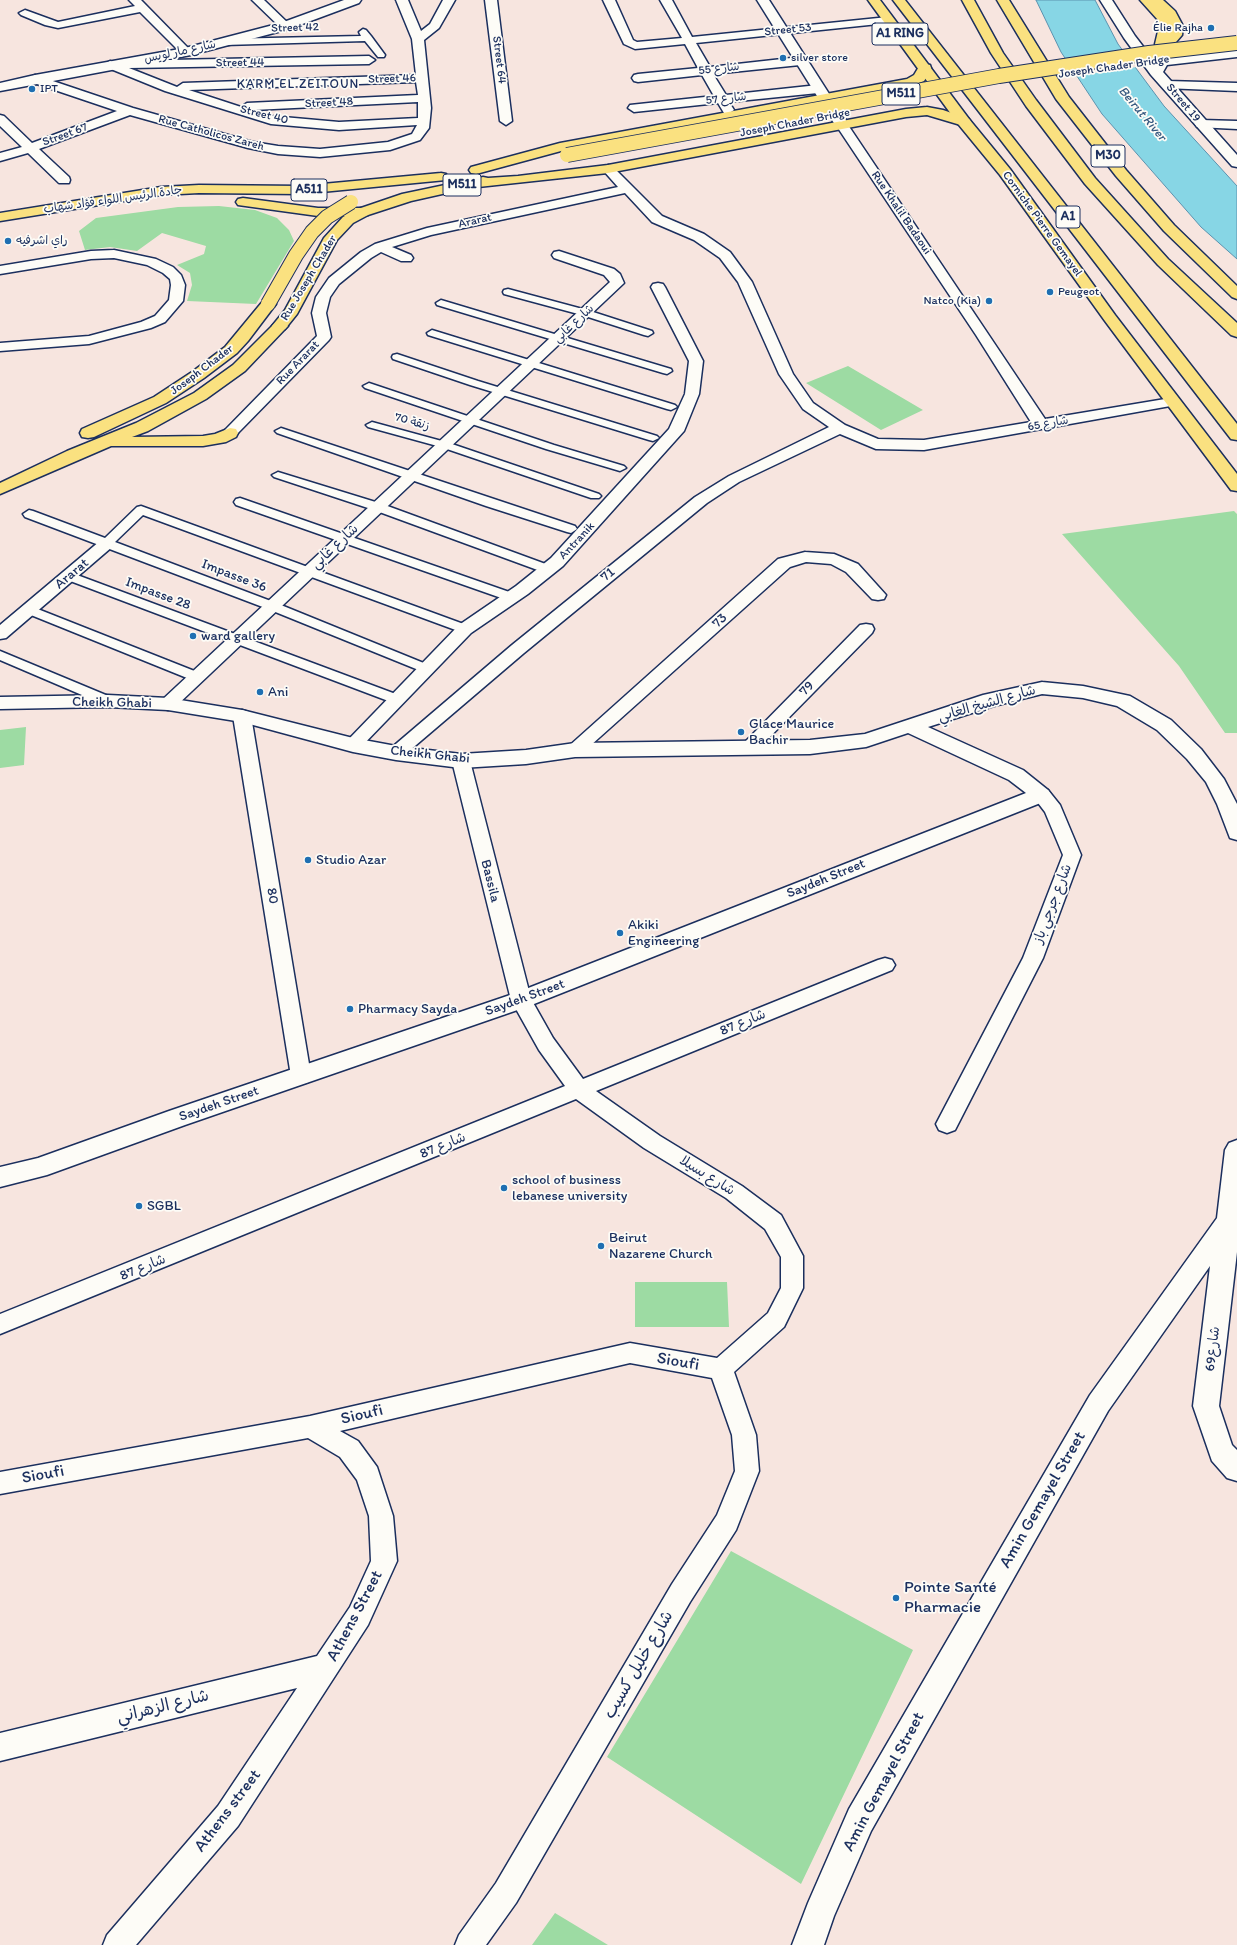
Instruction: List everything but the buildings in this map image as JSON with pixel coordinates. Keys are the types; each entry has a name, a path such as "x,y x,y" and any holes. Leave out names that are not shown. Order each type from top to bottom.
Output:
{"highway":[{"name":"Corniche Pierre Gemayel","path":"874,0 964,122 1005,172 1171,402 1237,486"},
{"name":"Corniche Pierre Gemayel","path":"898,0 1237,435"},
{"name":"M30","path":"968,0 1001,59 1031,103 1090,181 1163,262 1237,332"},
{"name":"M30","path":"1003,0 1063,99 1121,173 1169,228 1237,294"},
{"path":"1146,0 1156,9 1164,20 1165,28 1161,44"},
{"path":"1149,53 1176,35 1177,26 1171,14 1156,0"},
{"name":"Joseph Chader Bridge","path":"357,210 569,159 999,76 1149,53 1237,42"},
{"name":"Joseph Chader Bridge","path":"569,159 1010,83 1136,63 1237,52"},
{"path":"476,170 560,147 821,94 911,82 919,78 925,68"},
{"path":"469,184 518,180 608,169 906,112 927,111 950,116 964,122"},
{"name":"Rue Joseph Chader","path":"280,326 292,311 331,238 342,224 357,210 441,177 476,170 569,159"},
{"name":"جادة الرئيس اللواء فؤاد شهاب","path":"0,217 161,191 199,189 301,190 441,177"},
{"name":"جادة الرئيس اللواء فؤاد شهاب","path":"0,228 126,206 181,200 228,200 318,212 357,210"},
{"name":"Joseph Chader","path":"51,448 139,410 180,388 231,350 254,325 268,304 296,255 312,232 327,217 357,210"},
{"name":"Joseph Chader","path":"0,488 72,455 142,427 200,396 239,368 280,326"},
{"path":"103,443 203,441 220,438 230,433"}],"street":[{"path":"258,0 285,26"},
{"name":"شارع مار لويس","path":"0,87 35,79 186,52 285,26 353,0"},
{"name":"Rue Catholicos Zareh","path":"35,79 129,111 232,141 278,150 307,153 334,153 396,144 416,137 423,128 425,98 418,39 402,0"},
{"path":"418,39 435,26 449,0"},
{"name":"Street 64","path":"491,0 506,121"},
{"name":"Street 53","path":"609,0 631,45 888,20"},
{"path":"666,0 728,110"},
{"name":"Rue Khalil Badaoui","path":"763,0 821,94 983,335 1041,425"},
{"name":"Street 19","path":"1106,0 1130,38 1156,72 1201,124 1236,161"},
{"path":"25,13 48,23 58,25 139,4 186,52"},
{"name":"Street 42","path":"224,42 366,35 381,55"},
{"path":"1130,38 1151,46 1182,46 1237,39"},
{"path":"1182,46 1177,50 1178,53 1192,58"},
{"path":"1156,72 1159,65 1164,62 1237,52"},
{"name":"Street 44","path":"110,66 369,60"},
{"name":"شارع 55","path":"638,78 800,61"},
{"name":"Street 40","path":"110,66 169,88 271,120 339,126 424,121"},
{"name":"Street 46","path":"169,88 423,78"},
{"path":"1168,85 1237,87"},
{"name":"شارع 57","path":"634,108 722,99 821,94"},
{"name":"Street 48","path":"233,108 425,98"},
{"name":"Street 67","path":"0,157 30,148 129,111"},
{"path":"0,118 64,180"},
{"path":"1201,124 1237,125"},
{"name":"شارع 65","path":"608,169 657,219 699,237 725,255 746,282 786,374 808,406 840,428 876,444 924,445 1171,402"},
{"name":"Ararat","path":"380,247 427,232 529,209 627,190"},
{"path":"380,247 406,258"},
{"name":"Rue Ararat","path":"230,433 324,336 319,313 323,297 334,281 355,263 380,247"},
{"path":"0,270 90,255 114,254 151,262 168,270 176,278 178,285 176,301 160,318 132,330 62,343 0,347"},
{"name":"شارع غابي","path":"168,704 611,290 617,282 615,277 610,272 559,255"},
{"name":"Antranik","path":"353,744 465,629 547,570 595,521 676,431 692,394 696,361 658,287"},
{"path":"508,292 586,313 648,332"},
{"path":"441,303 667,371"},
{"path":"432,333 672,407"},
{"path":"398,357 654,438"},
{"path":"369,386 550,447 620,468"},
{"name":"زنقة 70","path":"372,425 445,445 595,496"},
{"name":"71","path":"396,753 524,645 701,500 734,479 840,428"},
{"path":"281,430 490,503 571,529"},
{"path":"278,475 378,507 547,570"},
{"path":"240,502 511,597"},
{"name":"Ararat","path":"0,634 106,544 141,510 310,572"},
{"name":"Impasse 36","path":"29,514 272,606 426,669"},
{"name":"73","path":"575,750 784,563 806,557 834,559 852,568 878,595"},
{"path":"310,572 465,629"},
{"name":"Impasse 28","path":"69,576 396,699"},
{"path":"30,610 196,677"},
{"name":"79","path":"749,748 866,629"},
{"path":"0,655 108,701"},
{"name":"شارع الشيخ الغابي","path":"911,727 990,700 1042,688 1083,692 1123,701 1164,725 1194,754 1214,779 1227,804 1237,833"},
{"name":"Cheikh Ghabi","path":"0,703 108,701 168,704 242,716 353,744 396,753 461,761 526,757 575,750 810,747 866,740 911,727"},
{"name":"80","path":"242,716 301,1076"},
{"name":"شارع جرجي باز","path":"911,727 1016,775 1041,794 1053,810 1072,854 1033,958 948,1124"},
{"name":"Bassila","path":"461,761 521,1000"},
{"name":"Saydeh Street","path":"0,1177 39,1168 521,1000 1041,794"},
{"name":"شارع 87","path":"0,1324 885,965"},
{"name":"شارع بسيلا","path":"521,1000 546,1044 579,1090 652,1142 734,1192 773,1222 792,1256 792,1288 776,1320 721,1369"},
{"path":"1229,1220 1237,1150"},
{"name":"شارع69","path":"1229,1220 1206,1406 1221,1452 1237,1469"},
{"name":"Amin Gemayel Street","path":"808,1945 819,1914 860,1820 1099,1403 1229,1220"},
{"name":"Sioufi","path":"0,1483 310,1427 630,1353 721,1369"},
{"name":"شارع خليل كسيب","path":"469,1945 506,1893 681,1593 727,1522 747,1471 744,1435 721,1369"},
{"name":"Athens Street","path":"310,1427 349,1449 368,1475 381,1516 384,1561 359,1616 327,1667"},
{"name":"شارع الزهراني","path":"0,1747 327,1667"},
{"name":"Athens street","path":"117,1945 228,1816 327,1667"},
{"path":"819,1914 825,1945"}],"green space":[{"path":"219,206 255,210 277,218 289,230 294,241 256,304 187,301 192,285 190,273 177,265 204,254 206,246 162,233 137,251 110,247 85,250 79,231 96,218 178,207"},
{"path":"848,366 923,410 881,430 806,383"},
{"path":"1234,511 1237,514 1237,733 1225,733 1179,666 1062,534"},
{"path":"26,727 24,765 0,768 0,730"},
{"path":"635,1282 727,1282 729,1327 635,1327"},
{"path":"731,1551 913,1650 801,1884 607,1757"},
{"path":"555,1913 608,1945 532,1945"}],"water":[{"name":"Beirut River","path":"1036,0 1095,0 1118,44 1164,106 1237,186 1237,259 1201,227 1102,114 1061,52"}],"pier":[{"path":"1124,49 1137,67 1074,76 1063,59"}],"place":[{"name":"Élie Rajha","path":"1211,28"},
{"name":"silver store","path":"783,58"},
{"name":"IPT","path":"32,89"},
{"name":"راي اشرفيه","path":"8,241"},
{"name":"Peugeot","path":"1050,292"},
{"name":"Natco (Kia)","path":"989,301"},
{"name":"ward gallery","path":"193,636"},
{"name":"Ani","path":"260,692"},
{"name":"Glace Maurice Bachir","path":"741,732"},
{"name":"Studio Azar","path":"308,860"},
{"name":"Akiki Engineering","path":"620,933"},
{"name":"Pharmacy Sayda","path":"350,1009"},
{"name":"school of business lebanese university","path":"504,1188"},
{"name":"SGBL","path":"139,1206"},
{"name":"Beirut Nazarene Church","path":"601,1246"},
{"name":"Pointe Santé Pharmacie","path":"896,1598"}],"district":[{"name":"KARM EL ZEITOUN","path":"298,85"}]}
